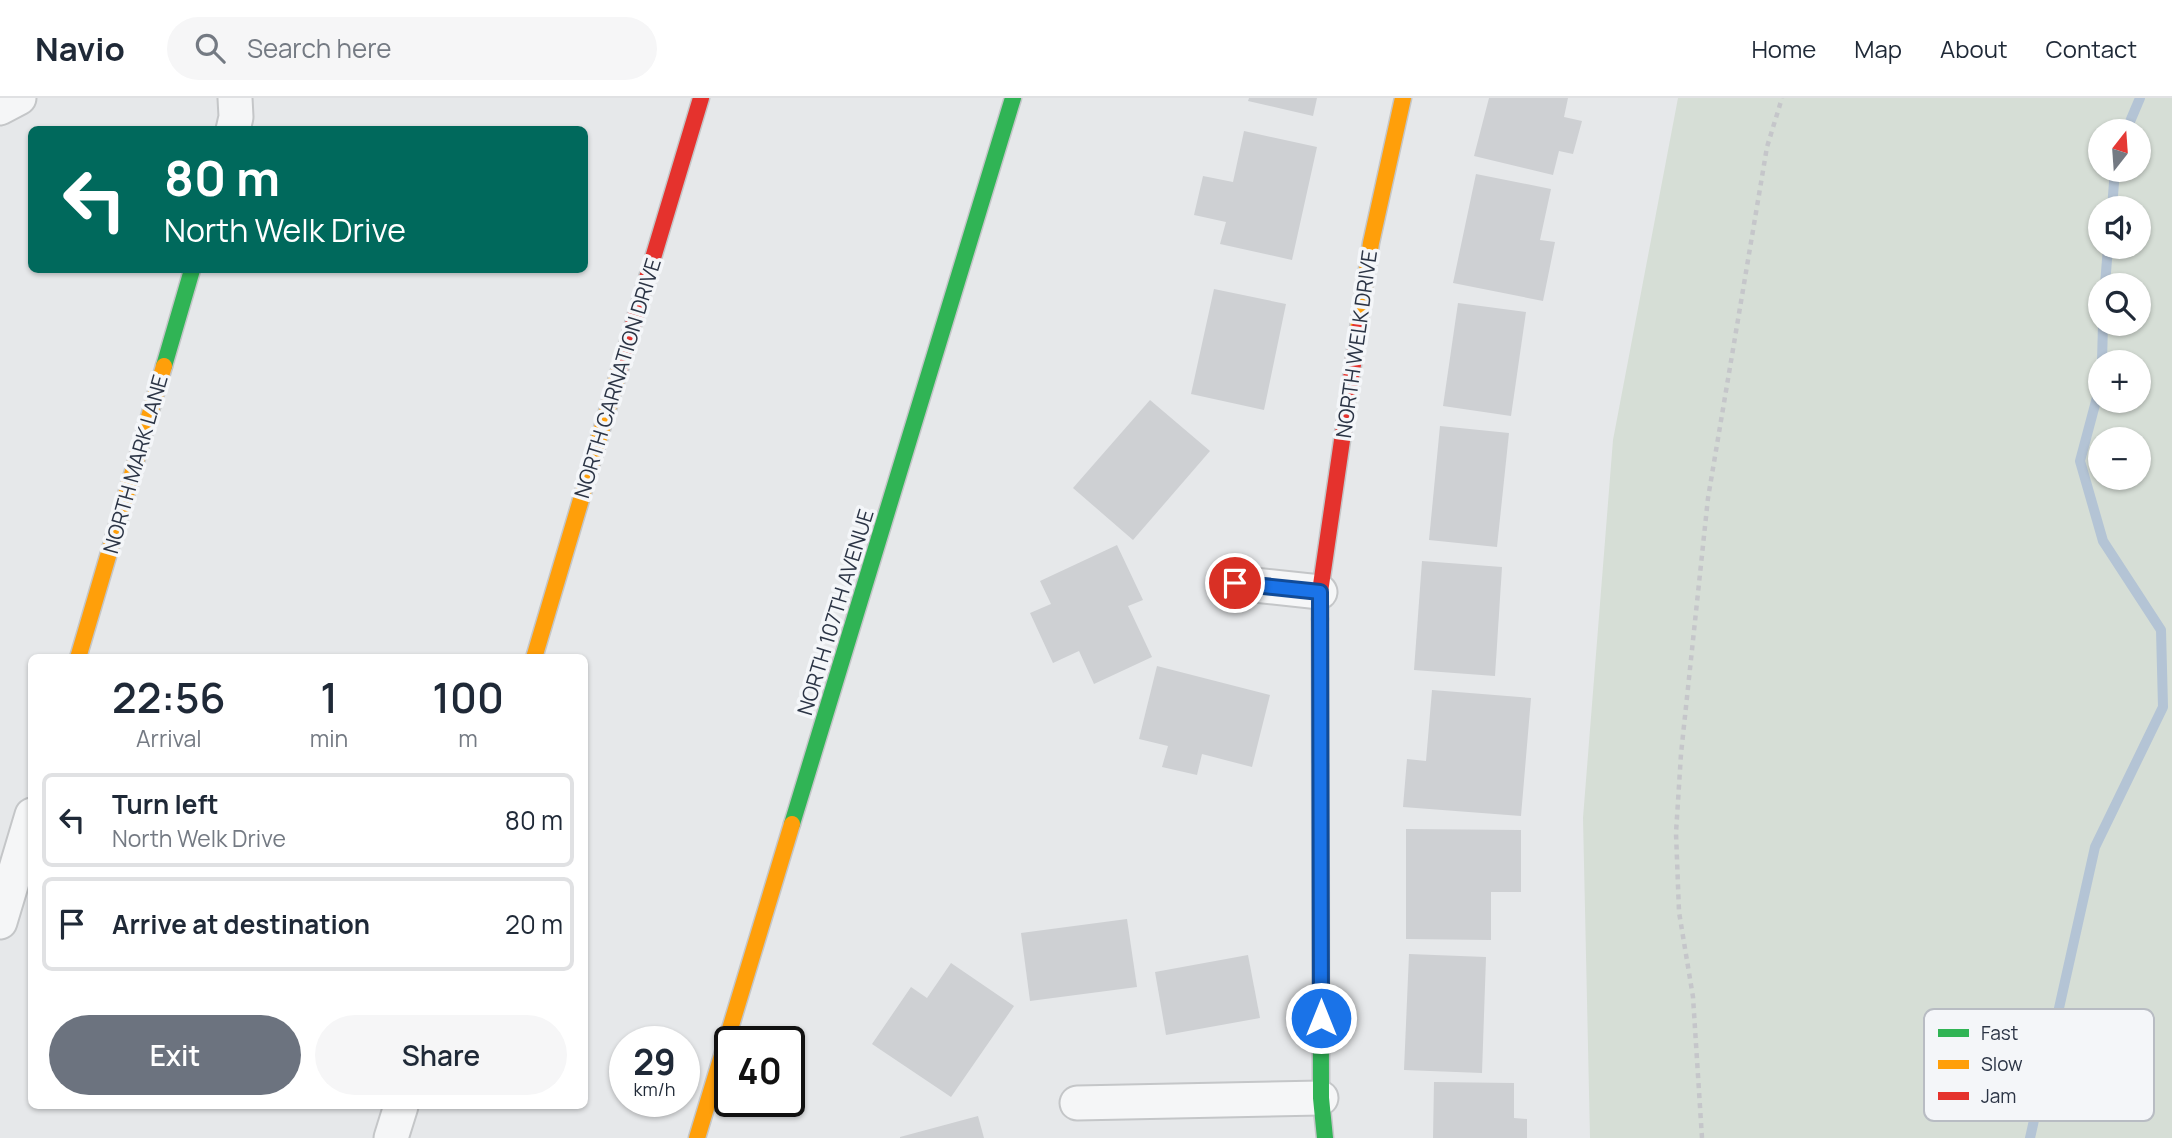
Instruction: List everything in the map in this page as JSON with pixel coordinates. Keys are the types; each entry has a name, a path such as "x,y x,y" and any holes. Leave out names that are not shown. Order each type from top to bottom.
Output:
{"street":[{"path":"0,108 19,98"},
{"path":"234,126 235,98"},
{"name":"NORTH CARNATION DRIVE","path":"535,654 701,98"},
{"name":"NORTH 107TH AVENUE","path":"697,1138 1013,98"},
{"name":"NORTH WELK DRIVE","path":"1325,1138 1321,1098 1320,592 1371,243 1403,98"},
{"name":"NORTH MARK LANE","path":"79,654 191,273"},
{"path":"1235,583 1320,592"},
{"path":"0,922 28,828"},
{"path":"1077,1103 1321,1098"},
{"path":"391,1138 400,1109"}],"path":[{"path":"1702,1138 1693,997 1679,912 1676,833 1681,754 1707,498 1767,146 1782,98"}],"shaded area":[{"path":"1678,98 2172,98 2172,1138 1590,1138 1583,818 1613,440"}],"building":[{"path":"1249,98 1317,98 1313,116 1248,101"},
{"path":"1489,98 1568,98 1564,117 1582,121 1573,154 1559,151 1553,175 1474,156"},
{"path":"1244,131 1317,147 1292,260 1220,244 1226,222 1194,215 1203,176 1233,182"},
{"path":"1476,174 1551,189 1540,240 1555,242 1543,301 1453,283"},
{"path":"1214,289 1286,304 1264,410 1191,394"},
{"path":"1458,303 1526,312 1511,416 1443,406"},
{"path":"1150,400 1210,451 1133,540 1073,488"},
{"path":"1440,426 1509,433 1497,547 1429,540"},
{"path":"1117,545 1143,600 1128,606 1152,657 1094,684 1079,651 1053,663 1030,613 1051,604 1040,581"},
{"path":"1422,561 1502,567 1495,676 1414,670"},
{"path":"1157,666 1270,695 1252,767 1202,754 1197,775 1162,767 1168,746 1139,739"},
{"path":"1432,690 1531,698 1521,816 1403,807 1407,759 1426,761"},
{"path":"1406,829 1521,830 1521,892 1491,892 1491,940 1406,939"},
{"path":"1127,919 1137,987 1030,1001 1021,933"},
{"path":"1409,954 1486,957 1482,1073 1404,1070"},
{"path":"1248,955 1260,1018 1166,1035 1155,972"},
{"path":"951,963 1014,1006 951,1097 872,1044 911,987 927,998"},
{"path":"1434,1082 1514,1083 1514,1118 1527,1119 1527,1138 1433,1138"},
{"path":"978,1116 984,1138 900,1138 900,1137"}],"waterway":[{"path":"2131,119 2140,98"},
{"path":"2113,196 2114,182"},
{"path":"2106,273 2107,259"},
{"path":"2102,350 2103,336"},
{"path":"2059,1009 2095,847 2163,707 2161,630 2103,541 2080,461 2093,413"},
{"path":"2030,1138 2034,1121"}],"traffic: fast":[{"path":"792,824 1013,98"},
{"path":"164,366 191,273"},
{"path":"1320,619 1321,1098 1325,1138"}],"traffic: slow":[{"path":"1358,330 1371,243 1403,98"},
{"path":"79,654 164,366"},
{"path":"535,654 620,368"},
{"path":"697,1138 792,824"}],"traffic: jam":[{"path":"620,368 701,98"},
{"path":"1320,619 1320,592 1358,330"}],"route":[{"path":"1235,583 1320,592 1321,1018"}]}
